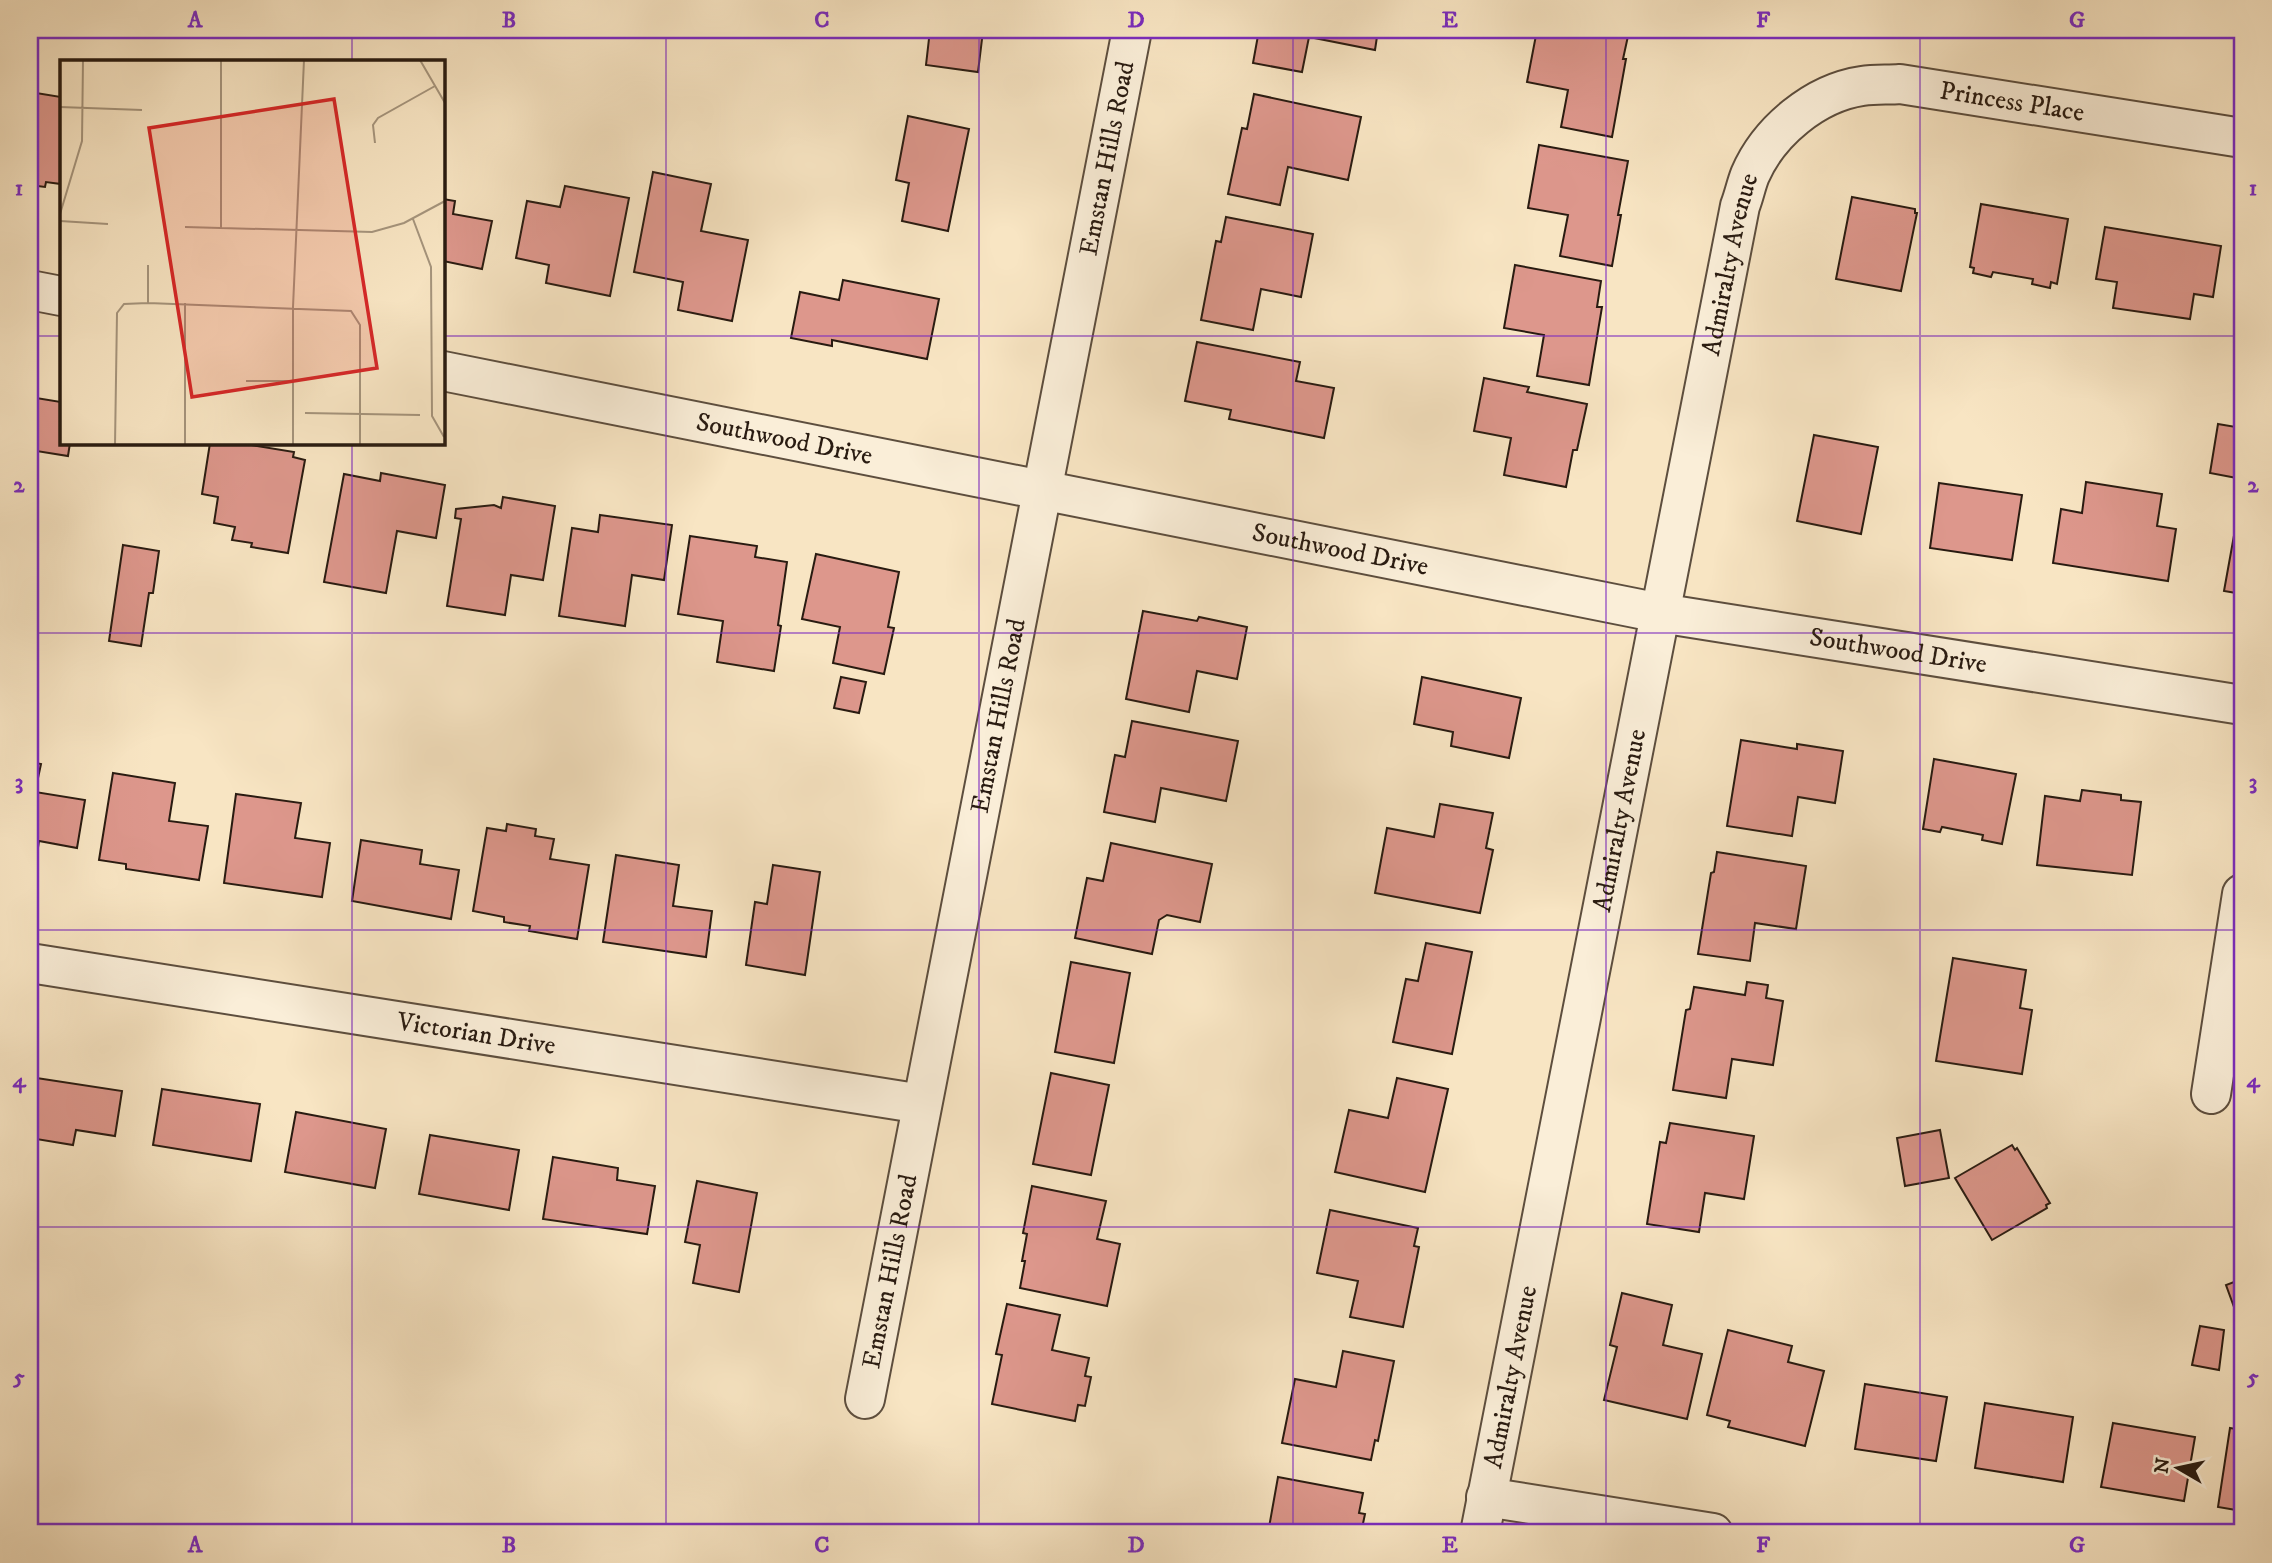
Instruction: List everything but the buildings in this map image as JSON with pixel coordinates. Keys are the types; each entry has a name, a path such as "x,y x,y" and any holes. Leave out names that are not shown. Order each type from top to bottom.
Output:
{"street":[{"name":"Emstan Hills Road","path":"865,1399 1132,30"},
{"name":"Princess Place","path":"1790,121 1823,99 1860,86 1900,84 2242,138"},
{"name":"Admiralty Avenue","path":"1483,1515 1740,206 1751,174 1771,140 1790,121"},
{"path":"30,290 60,296"},
{"name":"Southwood Drive","path":"444,371 1660,612 2242,705"},
{"path":"2211,1094 2242,894"},
{"name":"Victorian Drive","path":"30,963 922,1104"},
{"path":"1483,1515 1713,1533"}]}
